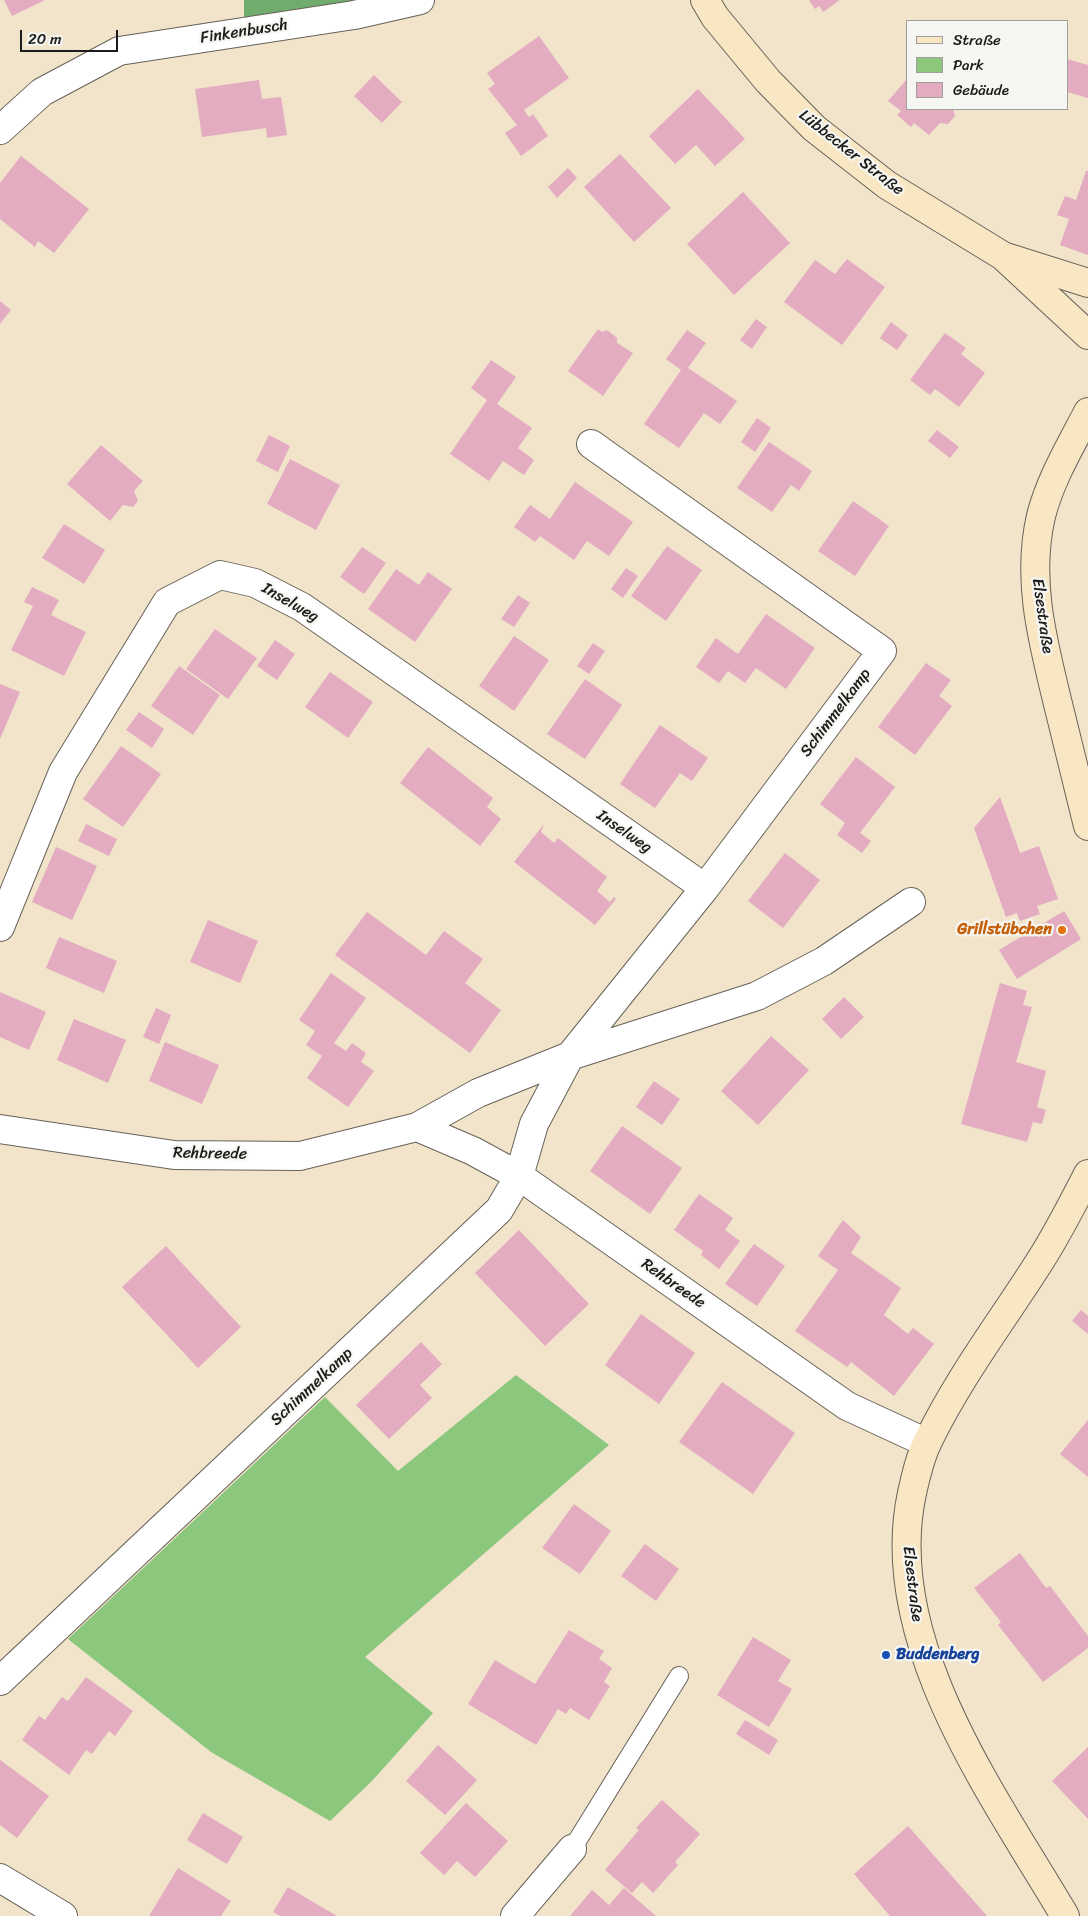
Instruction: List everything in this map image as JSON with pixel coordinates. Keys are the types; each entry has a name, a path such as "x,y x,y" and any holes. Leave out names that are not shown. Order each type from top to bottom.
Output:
{"main road":[{"name":"Lübbecker Straße","path":"705,0 716,17 768,81 814,128 888,185 1003,256 1088,336"},
{"name":"Lübbecker Straße","path":"1003,256 1088,283"},
{"name":"Elsestraße","path":"1088,412 1056,475 1041,516 1036,553 1035,590 1043,641 1088,826"},
{"name":"Elsestraße","path":"1065,1916 977,1767 950,1715 926,1656 913,1613 906,1562 907,1517 917,1470 927,1443 956,1389 1041,1259 1088,1174"}],"street":[{"name":"Finkenbusch","path":"0,130 42,92 120,51 354,16 420,0"},
{"name":"Schimmelkamp","path":"0,1681 499,1210 520,1176 534,1124 570,1056 705,888 882,651 591,444"},
{"name":"Inselweg","path":"0,927 63,772 167,602 220,575 255,583 302,607 705,888"},
{"path":"570,1056 757,996 824,962 911,902"},
{"name":"Rehbreede","path":"0,1129 174,1155 300,1156 418,1127 478,1093 570,1056"},
{"name":"Rehbreede","path":"418,1127 520,1176 847,1406 927,1443"},
{"path":"516,1916 572,1850"},
{"path":"0,1878 63,1916"}],"lane":[{"path":"572,1850 679,1676"}],"green space":[{"path":"244,0 360,0 244,19"},
{"path":"516,1375 609,1445 365,1657 433,1713 372,1781 330,1821 211,1752 68,1639 325,1397 398,1471"}],"building":[{"path":"4,0 45,0 12,16"},
{"path":"809,0 840,0 823,12 819,6 815,9"},
{"path":"539,36 569,78 524,110 529,117 533,114 548,136 521,156 505,133 517,125 488,89 495,84 487,73"},
{"path":"1068,59 1088,65 1088,98 1068,92"},
{"path":"374,75 402,102 382,123 354,96"},
{"path":"259,80 262,99 281,97 287,135 267,138 266,128 202,137 195,89"},
{"path":"906,80 906,110 953,110 955,116 948,124 940,123 929,135 914,123 911,127 897,115 901,111 888,101"},
{"path":"698,89 745,139 715,166 696,145 675,164 649,136"},
{"path":"620,154 671,208 634,242 584,187"},
{"path":"21,156 89,209 54,253 38,241 35,247 0,219 0,183"},
{"path":"568,168 577,178 557,198 548,187"},
{"path":"1086,171 1088,171 1088,255 1060,245 1069,219 1057,215 1065,196 1076,200"},
{"path":"743,192 790,243 734,295 687,244"},
{"path":"847,259 885,287 842,345 784,302 815,260 835,274"},
{"path":"0,301 11,310 0,324"},
{"path":"756,319 767,327 752,349 740,340"},
{"path":"891,322 908,335 897,350 880,338"},
{"path":"598,329 602,332 607,330 617,338 617,343 633,353 603,396 568,371"},
{"path":"687,330 706,343 688,368 737,401 720,424 704,413 679,448 644,424 681,370 666,359"},
{"path":"945,333 966,348 961,354 985,373 959,407 935,389 930,395 910,380"},
{"path":"491,360 516,377 497,404 532,428 518,448 534,460 524,475 503,461 489,481 450,454 487,400 471,388"},
{"path":"757,418 771,428 755,452 741,442"},
{"path":"937,430 959,447 950,458 928,441"},
{"path":"269,435 290,446 278,472 256,461"},
{"path":"769,442 812,471 799,491 791,485 772,512 737,488"},
{"path":"101,445 143,481 134,491 138,501 133,507 123,505 110,521 67,484"},
{"path":"290,459 340,485 316,530 267,504"},
{"path":"575,482 633,522 609,556 587,541 574,560 540,536 535,542 514,527 530,505 550,519"},
{"path":"853,501 889,526 855,576 818,551"},
{"path":"64,524 105,550 84,584 42,558"},
{"path":"667,546 702,570 666,621 631,596"},
{"path":"362,547 386,563 364,594 340,577"},
{"path":"626,568 638,576 623,598 611,589"},
{"path":"396,569 419,585 428,572 452,589 415,642 368,609"},
{"path":"32,587 59,600 51,615 86,632 64,676 11,650 33,606 24,602"},
{"path":"518,595 530,603 514,627 501,619"},
{"path":"766,614 815,648 786,689 756,668 745,683 728,671 719,683 696,667 716,638 738,654"},
{"path":"215,629 257,658 228,699 186,669"},
{"path":"514,636 549,660 514,711 479,686"},
{"path":"275,640 295,654 277,680 257,666"},
{"path":"593,643 605,651 589,674 577,666"},
{"path":"926,663 951,680 939,696 952,706 915,755 878,727"},
{"path":"179,666 220,695 193,735 151,706"},
{"path":"330,672 373,702 348,738 305,707"},
{"path":"585,679 622,705 585,759 547,734"},
{"path":"0,684 20,692 0,739"},
{"path":"139,712 164,729 152,748 126,730"},
{"path":"660,725 708,758 692,781 680,773 655,808 620,784"},
{"path":"121,746 161,774 123,827 83,799"},
{"path":"428,747 493,798 487,807 501,819 480,846 400,783"},
{"path":"856,757 895,787 860,833 871,841 862,853 837,835 845,823 820,804"},
{"path":"1000,797 1020,853 1039,846 1058,899 1037,906 1040,914 1020,921 1017,913 1006,917 974,828"},
{"path":"86,824 117,839 109,856 78,841"},
{"path":"544,824 541,832 554,843 558,838 607,877 597,891 610,902 614,897 616,899 595,925 514,862"},
{"path":"56,847 97,866 72,920 32,902"},
{"path":"785,853 820,880 783,928 748,901"},
{"path":"1064,911 1081,939 1017,979 999,950"},
{"path":"367,912 426,955 444,931 483,959 465,983 501,1010 470,1053 335,955"},
{"path":"208,920 258,941 240,983 190,962"},
{"path":"59,937 117,961 104,993 46,968"},
{"path":"331,973 366,998 334,1043 346,1051 352,1043 366,1053 361,1062 374,1071 348,1107 307,1078 322,1056 306,1045 315,1031 299,1020"},
{"path":"1000,983 1027,991 1023,1005 1032,1007 1016,1062 1046,1071 1037,1107 1046,1110 1042,1124 1033,1122 1027,1142 961,1124"},
{"path":"0,992 46,1012 29,1050 0,1037"},
{"path":"844,997 864,1017 841,1039 822,1019"},
{"path":"156,1008 171,1015 159,1044 143,1037"},
{"path":"74,1019 126,1040 108,1083 57,1060"},
{"path":"771,1036 809,1070 758,1125 721,1091"},
{"path":"165,1042 219,1065 202,1104 149,1081"},
{"path":"654,1081 680,1099 662,1125 636,1107"},
{"path":"622,1126 682,1168 650,1214 590,1171"},
{"path":"699,1194 733,1218 725,1230 740,1241 719,1269 701,1255 703,1251 674,1230"},
{"path":"843,1220 861,1237 851,1253 901,1288 884,1315 908,1334 913,1328 934,1344 894,1396 851,1362 847,1367 795,1331 838,1270 818,1256"},
{"path":"519,1230 589,1304 545,1346 475,1273"},
{"path":"754,1244 785,1266 757,1306 725,1284"},
{"path":"166,1246 241,1327 198,1368 122,1287"},
{"path":"1081,1310 1088,1316 1088,1334 1072,1321"},
{"path":"641,1314 695,1353 659,1404 605,1365"},
{"path":"421,1342 442,1364 420,1385 432,1398 389,1439 356,1405"},
{"path":"722,1382 795,1433 753,1494 679,1442"},
{"path":"1088,1420 1088,1477 1060,1454"},
{"path":"574,1504 611,1531 580,1574 542,1548"},
{"path":"645,1544 679,1569 656,1601 621,1576"},
{"path":"1020,1553 1046,1588 1050,1586 1088,1636 1088,1648 1043,1682 998,1625 1001,1622 974,1588"},
{"path":"569,1630 604,1651 599,1659 612,1668 604,1682 610,1686 589,1720 570,1708 566,1714 558,1709 536,1745 468,1704 495,1660 535,1684"},
{"path":"753,1637 791,1660 778,1681 792,1689 769,1727 717,1695"},
{"path":"86,1677 133,1711 115,1736 109,1731 92,1754 86,1750 69,1775 22,1740 39,1716 45,1720 62,1697 68,1701"},
{"path":"745,1720 778,1740 769,1755 736,1734"},
{"path":"438,1745 477,1780 445,1815 406,1781"},
{"path":"1088,1747 1088,1819 1052,1781"},
{"path":"0,1760 49,1796 17,1838 0,1825"},
{"path":"662,1800 700,1834 675,1862 678,1865 653,1893 642,1882 632,1893 605,1870 639,1830 636,1828"},
{"path":"466,1803 508,1841 475,1877 457,1861 444,1875 420,1853"},
{"path":"203,1813 243,1837 227,1864 187,1840"},
{"path":"908,1826 987,1916 890,1916 854,1874"},
{"path":"178,1868 231,1901 221,1916 149,1916"},
{"path":"288,1887 337,1916 280,1916 273,1912"},
{"path":"624,1888 656,1916 570,1916 592,1890 609,1905"}],"place":[{"name":"Grillstübchen","path":"1062,930"},
{"name":"Buddenberg","path":"886,1655"}]}
